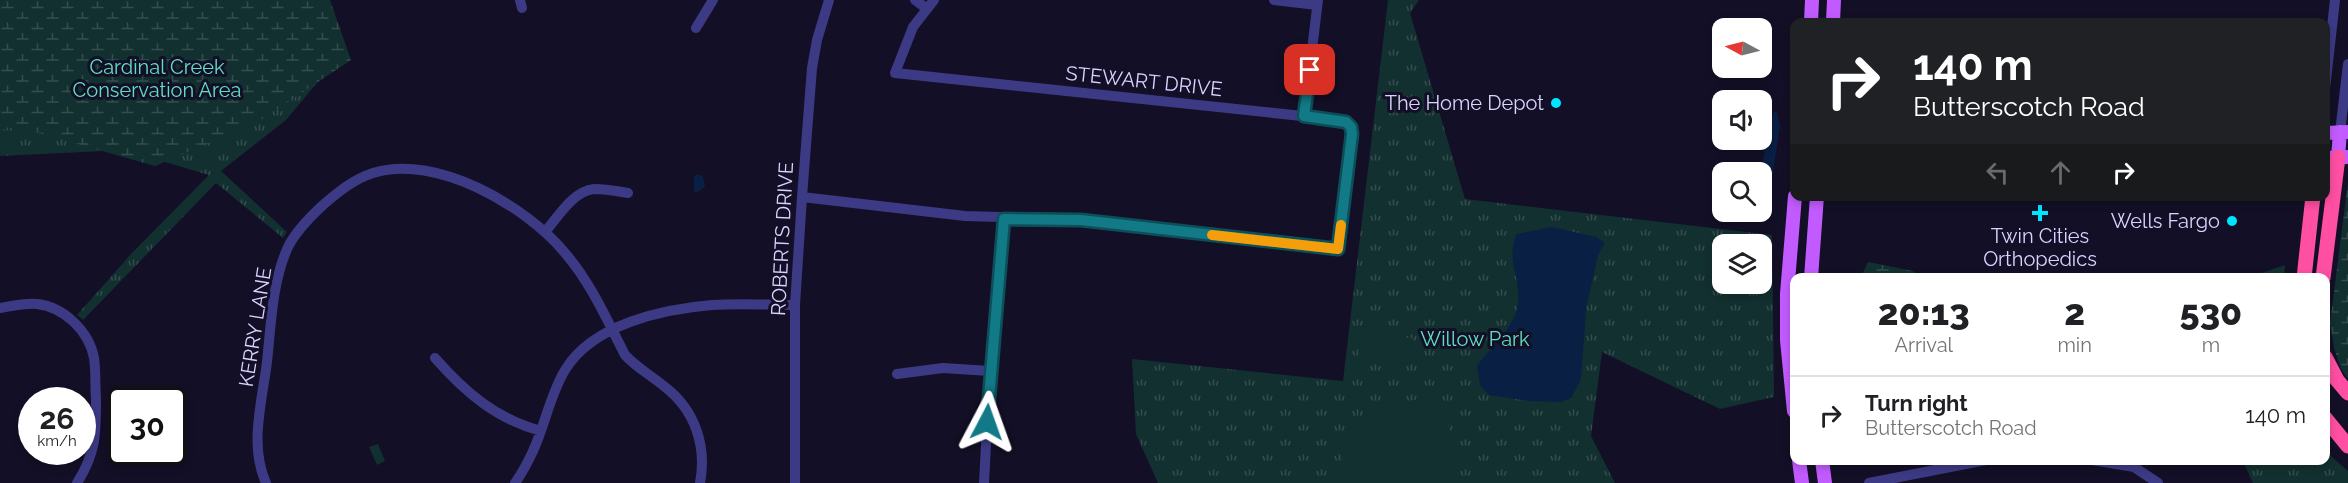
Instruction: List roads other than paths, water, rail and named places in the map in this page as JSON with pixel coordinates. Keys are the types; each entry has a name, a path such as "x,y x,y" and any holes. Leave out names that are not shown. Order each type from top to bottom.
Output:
{"highway":[{"path":"2324,273 2337,158"},
{"path":"2305,273 2312,201"},
{"path":"2330,367 2348,393"},
{"path":"2330,424 2348,446"}],"main road":[{"path":"1811,18 1812,0"},
{"path":"1833,18 1834,0"},
{"path":"2337,158 2344,132"},
{"path":"1790,370 1787,340 1787,294 1795,201"},
{"path":"1811,273 1817,201"},
{"path":"1800,465 1802,483"},
{"path":"1823,465 1825,483"}],"street":[{"path":"696,28 713,0"},
{"name":"ROBERTS DRIVE","path":"795,483 795,305 802,197 812,68 817,40 829,0"},
{"name":"STEWART DRIVE","path":"915,0 930,4 913,27 895,73 1340,120 1351,127 1338,249 1075,220 1004,219"},
{"path":"1274,0 1317,2 1304,116"},
{"path":"2330,44 2335,0"},
{"path":"2344,132 2348,64"},
{"name":"KERRY LANE","path":"266,483 260,470 257,440 277,283 290,244 321,207 354,181 372,173 406,169 452,178 479,188 525,216 545,232 565,253 581,274 625,355 633,364 673,393 690,412 698,429 701,450 700,483"},
{"path":"545,232 573,200 587,191 595,189 628,193"},
{"path":"802,197 1004,219 990,371 984,483"},
{"path":"0,308 38,304 51,308 66,315 88,340 94,366 96,430 91,458 77,483"},
{"path":"515,483 534,450 559,380 568,366 586,347 613,330 684,308 714,305 795,305"},
{"path":"435,358 465,390 495,412 541,431"},
{"path":"897,374 943,368 990,371"},
{"path":"1869,483 1961,465"},
{"path":"2118,465 2134,468 2158,483"}],"water":[{"path":"1774,112 1777,112 1780,127 1772,178 1772,162 1764,162 1765,150 1772,150"},
{"path":"697,174 703,176 705,187 696,193 694,177"},
{"path":"1552,227 1596,237 1605,243 1598,255 1586,309 1581,379 1571,398 1561,402 1530,401 1489,395 1480,385 1477,366 1507,329 1516,312 1518,294 1513,251 1517,234"}],"place":[{"name":"The Home Depot","path":"1556,103"},
{"name":"Twin Cities Orthopedics","path":"2040,213"},
{"name":"Wells Fargo","path":"2232,221"}],"park label":[{"name":"Cardinal Creek Conservation Area","path":"157,78"},
{"name":"Willow Park","path":"1475,339"}]}
